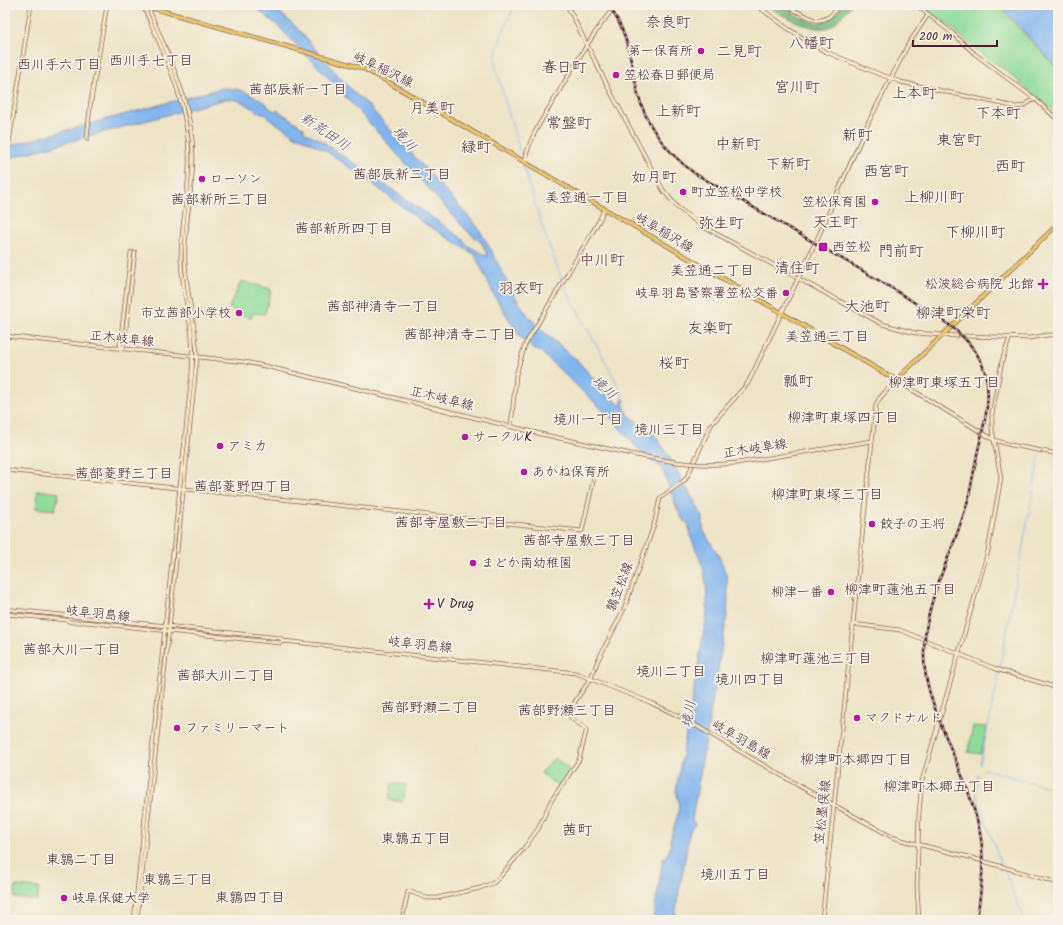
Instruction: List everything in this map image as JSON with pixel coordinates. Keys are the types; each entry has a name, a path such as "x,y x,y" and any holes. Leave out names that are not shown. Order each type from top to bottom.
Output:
{"main road":[{"name":"岐阜稲沢線","path":"143,5 156,7 324,56 358,67 383,79 781,314 896,380"},
{"path":"896,380 1058,224"}],"street":[{"path":"6,160 31,5"},
{"path":"87,138 88,121 107,5"},
{"path":"143,5 182,96"},
{"path":"567,5 657,180 670,199 688,216 702,226 890,328 915,334 957,336"},
{"path":"523,161 535,132 587,45 616,5"},
{"path":"756,5 790,30 824,51 892,79 1016,107 1023,106 1035,99"},
{"path":"783,5 814,20 820,21 828,18 840,5"},
{"path":"916,5 952,33 985,62 1035,99 1058,120"},
{"path":"134,920 197,357 194,323 187,289 185,264 185,240 193,163 191,132 182,96 148,6"},
{"name":"鶉笠松線","path":"402,920 408,891 430,898 460,893 486,886 499,878 538,829 551,801 579,760 586,729 571,718 570,714 576,700 590,678 624,609 654,526 660,498 679,484 688,475 708,430 748,383 870,121 909,43 928,15"},
{"path":"182,489 192,372 190,324 183,288 181,263 189,163 186,112"},
{"path":"511,426 516,375 525,345 587,241 604,209"},
{"path":"122,349 120,345 130,252"},
{"path":"122,349 124,345 135,252"},
{"path":"966,336 1030,338 1048,335 1058,336"},
{"name":"正木岐阜線","path":"5,336 192,356 269,366 511,426 680,464 718,465 737,463 872,441"},
{"path":"918,920 918,845 922,781 984,568 1001,484 1000,468 991,420 992,408 1002,361 1010,337"},
{"path":"896,380 994,440 1011,445 1058,454"},
{"name":"笠松墨俣線","path":"822,920 876,405 879,399 896,380"},
{"path":"5,470 582,531 597,469"},
{"name":"岐阜羽島線","path":"5,609 280,638 284,640 570,672 590,678 681,717 892,837 918,845 969,857 1058,883"},
{"name":"岐阜羽島線","path":"5,614 280,643 284,640"},
{"path":"853,624 900,630 1001,671 1058,688"},
{"path":"137,920 167,631"}],"green space":[{"path":"763,5 776,5 811,22 818,23 829,20 844,5 851,5 835,23 829,27 814,28"},
{"path":"920,5 998,5 1058,70 1058,115 1004,69 975,49 952,28"},
{"path":"241,281 270,289 271,291 265,313 253,313 251,318 229,308"},
{"path":"38,490 59,493 55,510 36,508"},
{"path":"973,726 987,727 981,754 968,752"},
{"path":"554,758 570,770 559,787 541,773"},
{"path":"392,783 406,785 402,802 389,800"},
{"name":"岐阜保健大学","path":"16,886 39,888 37,901 15,898"}],"water":[{"path":"252,5 271,5 298,29 352,91 366,103 477,226 514,295 529,317 577,360 608,395 621,406 622,400 625,399 625,410 632,418 651,431 658,440 670,458 703,517 703,530 719,556 727,577 727,616 692,820 695,824 690,831 674,920 653,920 663,859 666,858 671,845 670,841 678,814 679,803 676,791 707,614 706,584 703,567 692,540 688,523 683,520 679,513 662,469 639,450 610,417 541,352 533,349 521,338 495,297 475,255 421,221 361,175 326,151 300,137 297,137 265,114 261,114 243,102 233,99 222,100 5,159 5,147 222,88 240,90 257,98 267,104 268,107 274,111 277,110 304,128 304,132 319,139 463,239 467,245 488,257 482,243 466,230 325,74 277,25"},
{"path":"1000,5 1058,5 1058,69"}],"waterway":[{"path":"515,5 499,43 495,58 495,66 522,159"},
{"path":"522,162 541,223 562,280"},
{"name":"境川","path":"563,283 615,379 623,399"},
{"path":"624,402 627,413"},
{"path":"1018,572 1040,454"},
{"path":"1000,668 1017,575"},
{"path":"980,764 999,673"},
{"path":"984,769 1058,790"},
{"path":"978,775 976,792 978,800 1002,866"},
{"path":"1004,869 1024,920"}],"tunnel":[{"path":"957,336 966,336"}],"railway":[{"path":"608,5 621,26 625,37 638,94 647,118 659,138 675,157 694,173 879,280 948,324 968,342 978,356 983,367 988,392 985,421 969,496 934,595 925,635 924,656 927,683 932,701 967,789 979,828 982,862 977,920"}],"place":[{"name":"第一保育所","path":"701,51"},
{"name":"笠松春日郵便局","path":"616,75"},
{"name":"ローソン","path":"202,179"},
{"name":"町立笠松中学校","path":"683,192"},
{"name":"笠松保育園","path":"875,202"},
{"name":"西笠松","path":"823,247"},
{"name":"松波総合病院 北館","path":"1043,284"},
{"name":"岐阜羽島警察署笠松交番","path":"786,293"},
{"name":"市立茜部小学校","path":"239,313"},
{"name":"サークルK","path":"465,437"},
{"name":"アミカ","path":"220,446"},
{"name":"あかね保育所","path":"524,472"},
{"name":"餃子の王将","path":"872,524"},
{"name":"まどか南幼稚園","path":"473,563"},
{"name":"柳津一番","path":"831,592"},
{"name":"V Drug","path":"429,604"},
{"name":"マクドナルド","path":"857,718"},
{"name":"ファミリーマート","path":"177,728"},
{"name":"岐阜保健大学","path":"64,898"}],"district":[{"name":"奈良町","path":"668,23"},
{"name":"八幡町","path":"811,44"},
{"name":"二見町","path":"739,52"},
{"name":"西川手七丁目","path":"151,61"},
{"name":"西川手六丁目","path":"59,65"},
{"name":"春日町","path":"564,68"},
{"name":"宮川町","path":"797,88"},
{"name":"茜部辰新一丁目","path":"298,90"},
{"name":"上本町","path":"914,94"},
{"name":"月美町","path":"432,109"},
{"name":"上新町","path":"678,112"},
{"name":"下本町","path":"998,114"},
{"name":"常盤町","path":"569,124"},
{"name":"新町","path":"857,136"},
{"name":"東宮町","path":"959,141"},
{"name":"中新町","path":"738,145"},
{"name":"緑町","path":"476,148"},
{"name":"下新町","path":"788,165"},
{"name":"西町","path":"1010,167"},
{"name":"西宮町","path":"886,172"},
{"name":"茜部辰新二丁目","path":"402,175"},
{"name":"如月町","path":"654,178"},
{"name":"美笠通一丁目","path":"587,198"},
{"name":"上柳川町","path":"934,198"},
{"name":"茜部新所三丁目","path":"220,200"},
{"name":"天王町","path":"835,223"},
{"name":"弥生町","path":"721,224"},
{"name":"茜部新所四丁目","path":"344,229"},
{"name":"下柳川町","path":"975,233"},
{"name":"門前町","path":"901,252"},
{"name":"中川町","path":"602,261"},
{"name":"清住町","path":"797,269"},
{"name":"美笠通二丁目","path":"712,271"},
{"name":"羽衣町","path":"521,289"},
{"name":"茜部神清寺一丁目","path":"383,307"},
{"name":"大池町","path":"867,307"},
{"name":"柳津町栄町","path":"953,314"},
{"name":"友楽町","path":"710,329"},
{"name":"茜部神清寺二丁目","path":"460,335"},
{"name":"美笠通三丁目","path":"827,337"},
{"name":"桜町","path":"674,364"},
{"name":"瓢町","path":"798,382"},
{"name":"柳津町東塚五丁目","path":"944,383"},
{"name":"柳津町東塚四丁目","path":"843,418"},
{"name":"境川一丁目","path":"588,420"},
{"name":"境川三丁目","path":"669,430"},
{"name":"茜部菱野三丁目","path":"124,474"},
{"name":"茜部菱野四丁目","path":"243,487"},
{"name":"柳津町東塚三丁目","path":"827,495"},
{"name":"茜部寺屋敷二丁目","path":"451,523"},
{"name":"茜部寺屋敷三丁目","path":"579,541"},
{"name":"柳津町蓮池五丁目","path":"900,590"},
{"name":"茜部大川一丁目","path":"72,650"},
{"name":"柳津町蓮池三丁目","path":"816,659"},
{"name":"境川二丁目","path":"671,672"},
{"name":"茜部大川二丁目","path":"226,676"},
{"name":"境川四丁目","path":"750,680"},
{"name":"茜部野瀬二丁目","path":"430,708"},
{"name":"茜部野瀬三丁目","path":"567,711"},
{"name":"柳津町本郷四丁目","path":"856,760"},
{"name":"柳津町本郷五丁目","path":"939,787"},
{"name":"茜町","path":"577,831"},
{"name":"東鶉五丁目","path":"416,839"},
{"name":"東鶉二丁目","path":"81,860"},
{"name":"境川五丁目","path":"735,875"},
{"name":"東鶉三丁目","path":"178,880"},
{"name":"東鶉四丁目","path":"250,898"}],"water label":[{"name":"新荒田川","path":"325,132"}]}
